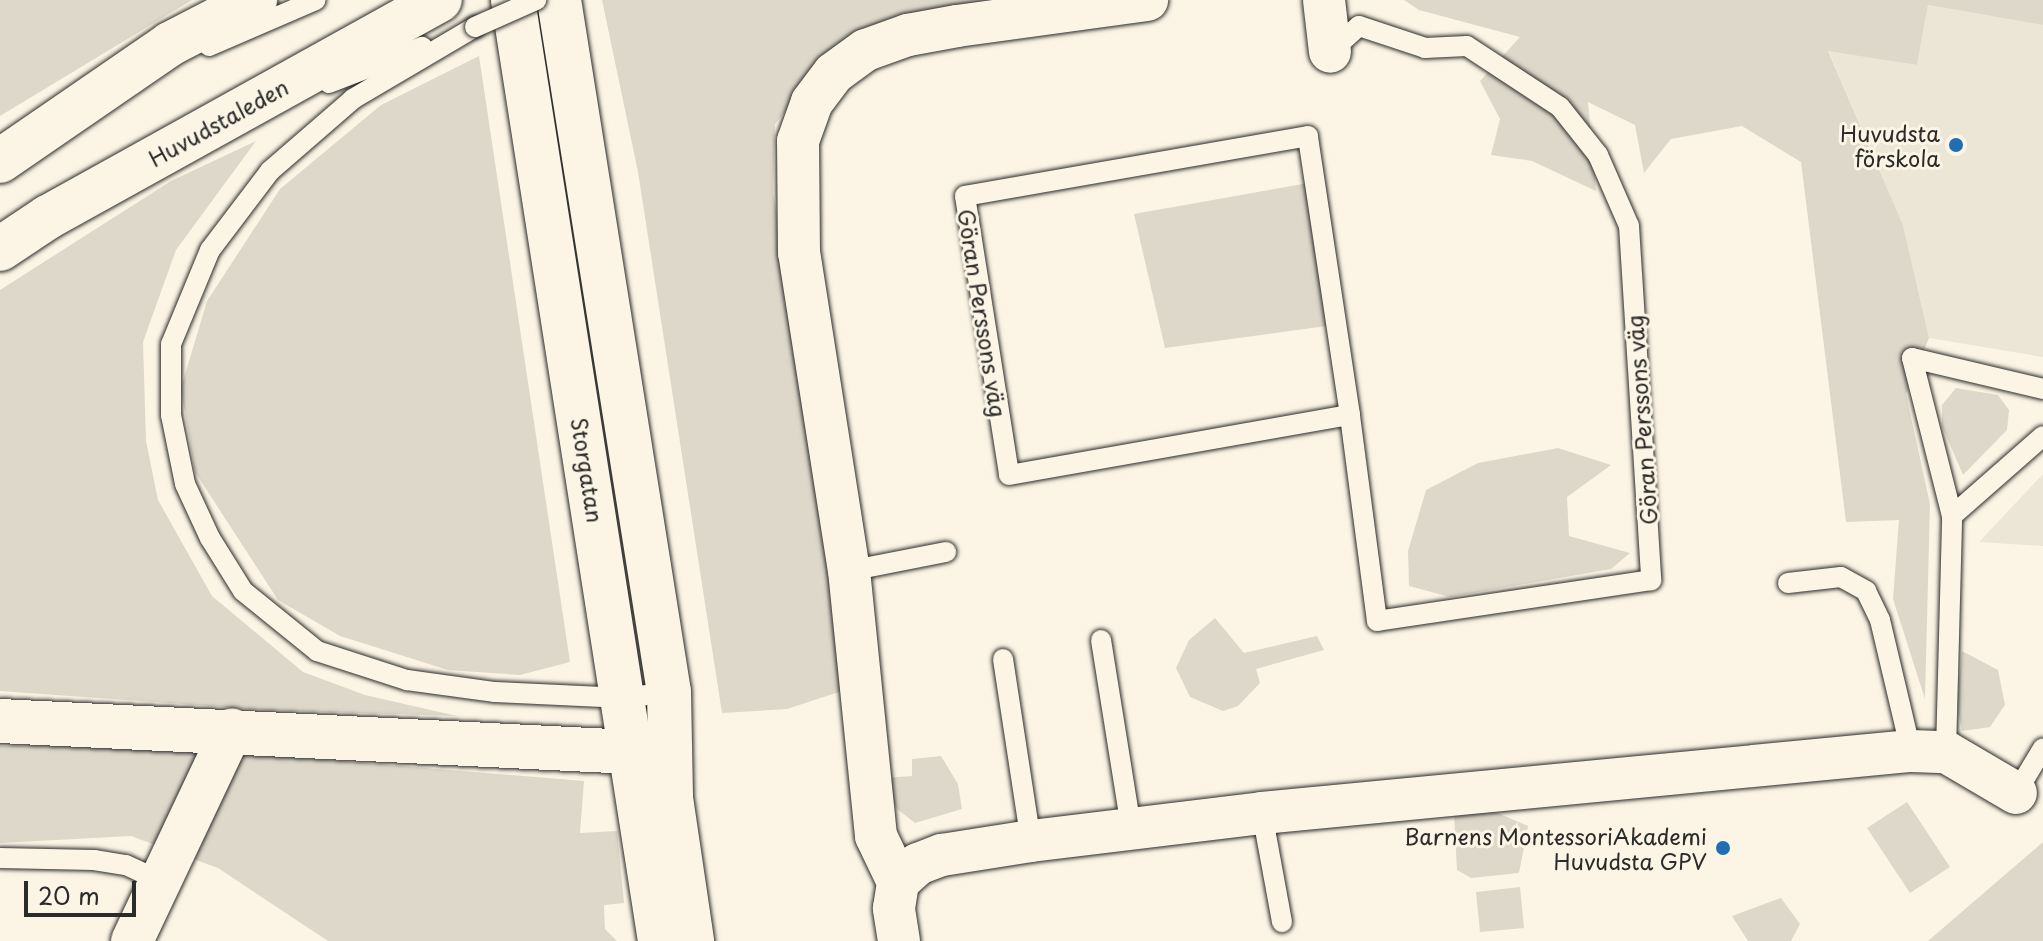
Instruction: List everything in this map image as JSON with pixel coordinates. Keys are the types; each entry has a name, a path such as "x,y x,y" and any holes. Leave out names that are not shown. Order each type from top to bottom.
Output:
{"street":[{"path":"0,161 107,91 170,44 255,0"},
{"name":"Huvudstaleden","path":"0,249 149,161 440,0"},
{"name":"Storgatan","path":"513,0 660,941"},
{"name":"Storgatan","path":"559,0 669,692 671,798 692,941"},
{"path":"899,941 894,908 898,882 876,836 849,571 799,253 798,141 812,102 834,73 866,50 908,35 1147,0"},
{"name":"Göran Perssons väg","path":"1324,0 1330,52"},
{"path":"0,721 232,729 631,752"},
{"path":"132,941 232,729"},
{"path":"898,882 918,864 942,855 1131,828 1262,813 1928,752 2016,793"}],"lane":[{"path":"107,91 316,0"},
{"path":"149,161 282,101 475,27 536,0"},
{"name":"Göran Perssons väg","path":"1330,52 1359,26 1425,48 1467,46 1560,107 1598,155 1629,226 1651,580 1377,621 1350,415 1308,136 965,196 1009,475 1350,415"},
{"path":"475,27 353,99 270,171 210,250 171,344 171,415 185,484 243,591 317,651 407,680 508,693 624,698 669,692"},
{"path":"1928,752 1952,516 1912,358 2043,389"},
{"path":"1952,516 2043,436"},
{"path":"849,571 946,552"},
{"path":"1788,583 1841,577 1866,591 1880,620 1928,752"},
{"path":"1101,640 1131,828"},
{"path":"1003,659 1031,841"},
{"path":"2016,793 2043,748"},
{"path":"1262,813 1282,922"},
{"path":"0,858 94,860 126,865 162,882"}],"shaded area":[{"path":"0,0 192,0 0,116"},
{"path":"602,0 1048,0 816,73 775,124 773,193 822,480 845,690 787,709 722,713 638,172"},
{"path":"1404,0 2043,0 2043,25 1928,5 1917,65 1828,51 1903,225 1929,338 1906,394 1930,504 1925,699 1893,599 1899,520 1846,522 1801,162 1742,126 1671,139 1644,173 1635,125 1588,102 1596,191 1532,161 1491,155 1500,119 1480,81 1520,37 1419,10"},
{"name":"Huvudsta förskola","path":"1928,5 2043,25 2043,357 1929,338 1903,225 1828,50 1917,65"},
{"path":"479,56 570,662 520,675 448,670 340,636 278,600 195,472 181,388 207,301 280,189 381,105"},
{"path":"256,141 176,250 143,342 146,441 158,500 212,596 303,672 365,695 457,716 265,710 0,691 0,290 171,181"},
{"path":"1308,183 1326,326 1165,348 1134,214"},
{"path":"1956,388 1998,395 2009,410 2007,430 1963,475 1942,426 1942,405"},
{"path":"1558,448 1611,465 1567,497 1569,536 1630,553 1611,569 1450,597 1409,586 1408,551 1426,490 1478,463"},
{"path":"2043,474 2043,546 1979,542"},
{"path":"1215,618 1244,653 1317,636 1324,650 1256,669 1260,683 1238,706 1223,711 1190,697 1176,668 1189,640"},
{"path":"1962,651 1998,670 2005,705 1990,727 1962,731 1957,705"},
{"path":"145,745 584,781 580,833 617,831 624,903 604,905 605,929 617,941 328,941 218,868 131,836 0,843 0,746"},
{"path":"941,756 958,784 962,809 915,823 897,809 883,778 912,776 912,759"},
{"path":"1907,802 1950,867 1910,893 1867,828"},
{"path":"1489,809 1528,826 1519,873 1471,878 1457,870 1454,814"},
{"path":"2043,842 2043,941 1928,941"},
{"path":"1520,887 1524,928 1480,932 1476,892"},
{"path":"1781,898 1800,924 1791,941 1748,941 1732,916"}],"place":[{"name":"Huvudsta förskola","path":"1956,145"},
{"name":"Barnens MontessoriAkademi Huvudsta GPV","path":"1723,848"}]}
